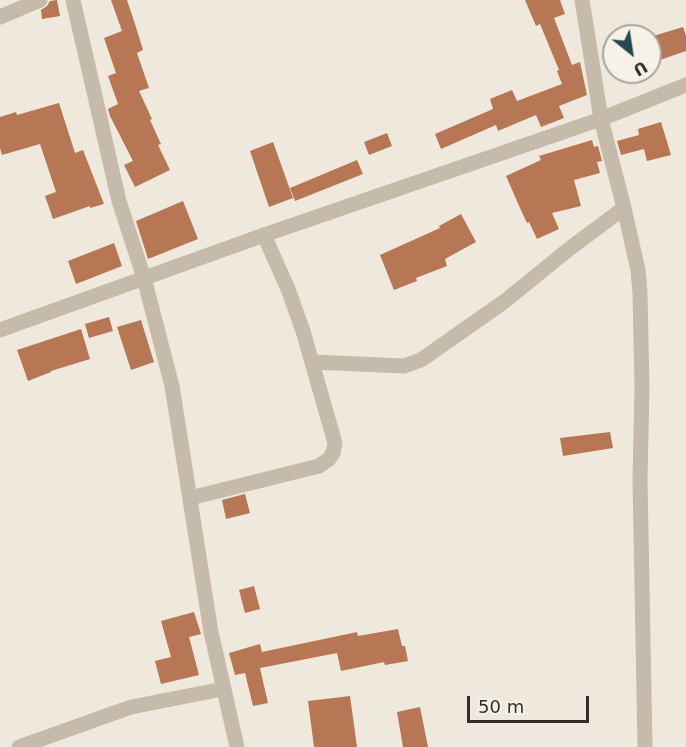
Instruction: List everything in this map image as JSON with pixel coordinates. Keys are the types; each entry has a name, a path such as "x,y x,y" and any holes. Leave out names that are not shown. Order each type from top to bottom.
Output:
{"street":[{"path":"0,17 40,0"},
{"path":"73,0 119,201 144,278 172,386 211,632 237,747"},
{"path":"582,0 601,119 638,270 640,293 642,388 640,479 645,747"},
{"path":"0,330 264,235 601,119 686,85"},
{"path":"312,362 405,366 421,360 505,301 624,208"},
{"path":"190,498 319,466 329,459 335,443 288,289 264,235"},
{"path":"19,747 131,708 223,689"}],"building":[{"path":"57,0 60,16 42,19 41,10 50,1"},
{"path":"111,0 127,0 143,50 137,53 149,88 139,91 161,144 158,145 170,170 135,187 124,165 133,161 108,109 118,104 108,76 116,73 104,38 122,31"},
{"path":"525,0 560,0 565,14 554,18 572,65 580,62 587,95 559,106 564,118 541,127 536,115 498,131 496,125 441,149 435,134 493,109 490,99 512,90 517,101 562,84 557,71 559,70 540,24 536,26"},
{"path":"683,27 686,35 686,51 662,59 662,33"},
{"path":"59,103 75,153 83,150 104,204 90,208 90,206 53,219 45,196 56,192 40,144 2,155 0,117 16,112 17,115"},
{"path":"661,122 671,155 647,161 644,149 621,155 617,141 639,135 638,129"},
{"path":"387,133 392,146 369,155 364,142"},
{"path":"592,140 594,147 598,146 602,161 597,162 600,173 574,180 581,206 552,213 559,229 537,239 529,222 527,223 506,176 541,160 539,156"},
{"path":"273,142 293,198 269,207 250,151"},
{"path":"357,160 363,174 295,201 290,188"},
{"path":"183,201 198,239 148,259 136,221"},
{"path":"461,214 476,242 445,259 447,266 416,278 417,281 394,290 380,255 440,228 439,226"},
{"path":"114,243 122,266 76,284 68,261"},
{"path":"109,317 113,331 89,338 85,324"},
{"path":"141,320 154,362 131,370 117,327"},
{"path":"81,329 90,359 28,381 17,350"},
{"path":"610,432 613,448 563,456 560,438"},
{"path":"245,494 250,513 226,519 222,500"},
{"path":"254,586 260,609 245,613 239,590"},
{"path":"194,612 201,634 189,637 199,675 161,684 155,661 171,657 161,621"},
{"path":"398,629 408,661 385,665 384,662 341,671 337,653 260,668 268,703 253,706 245,673 235,675 229,653 260,644 262,652 357,632 358,636"},
{"path":"350,696 357,747 314,747 308,701"},
{"path":"420,707 428,747 403,747 397,712"}]}
